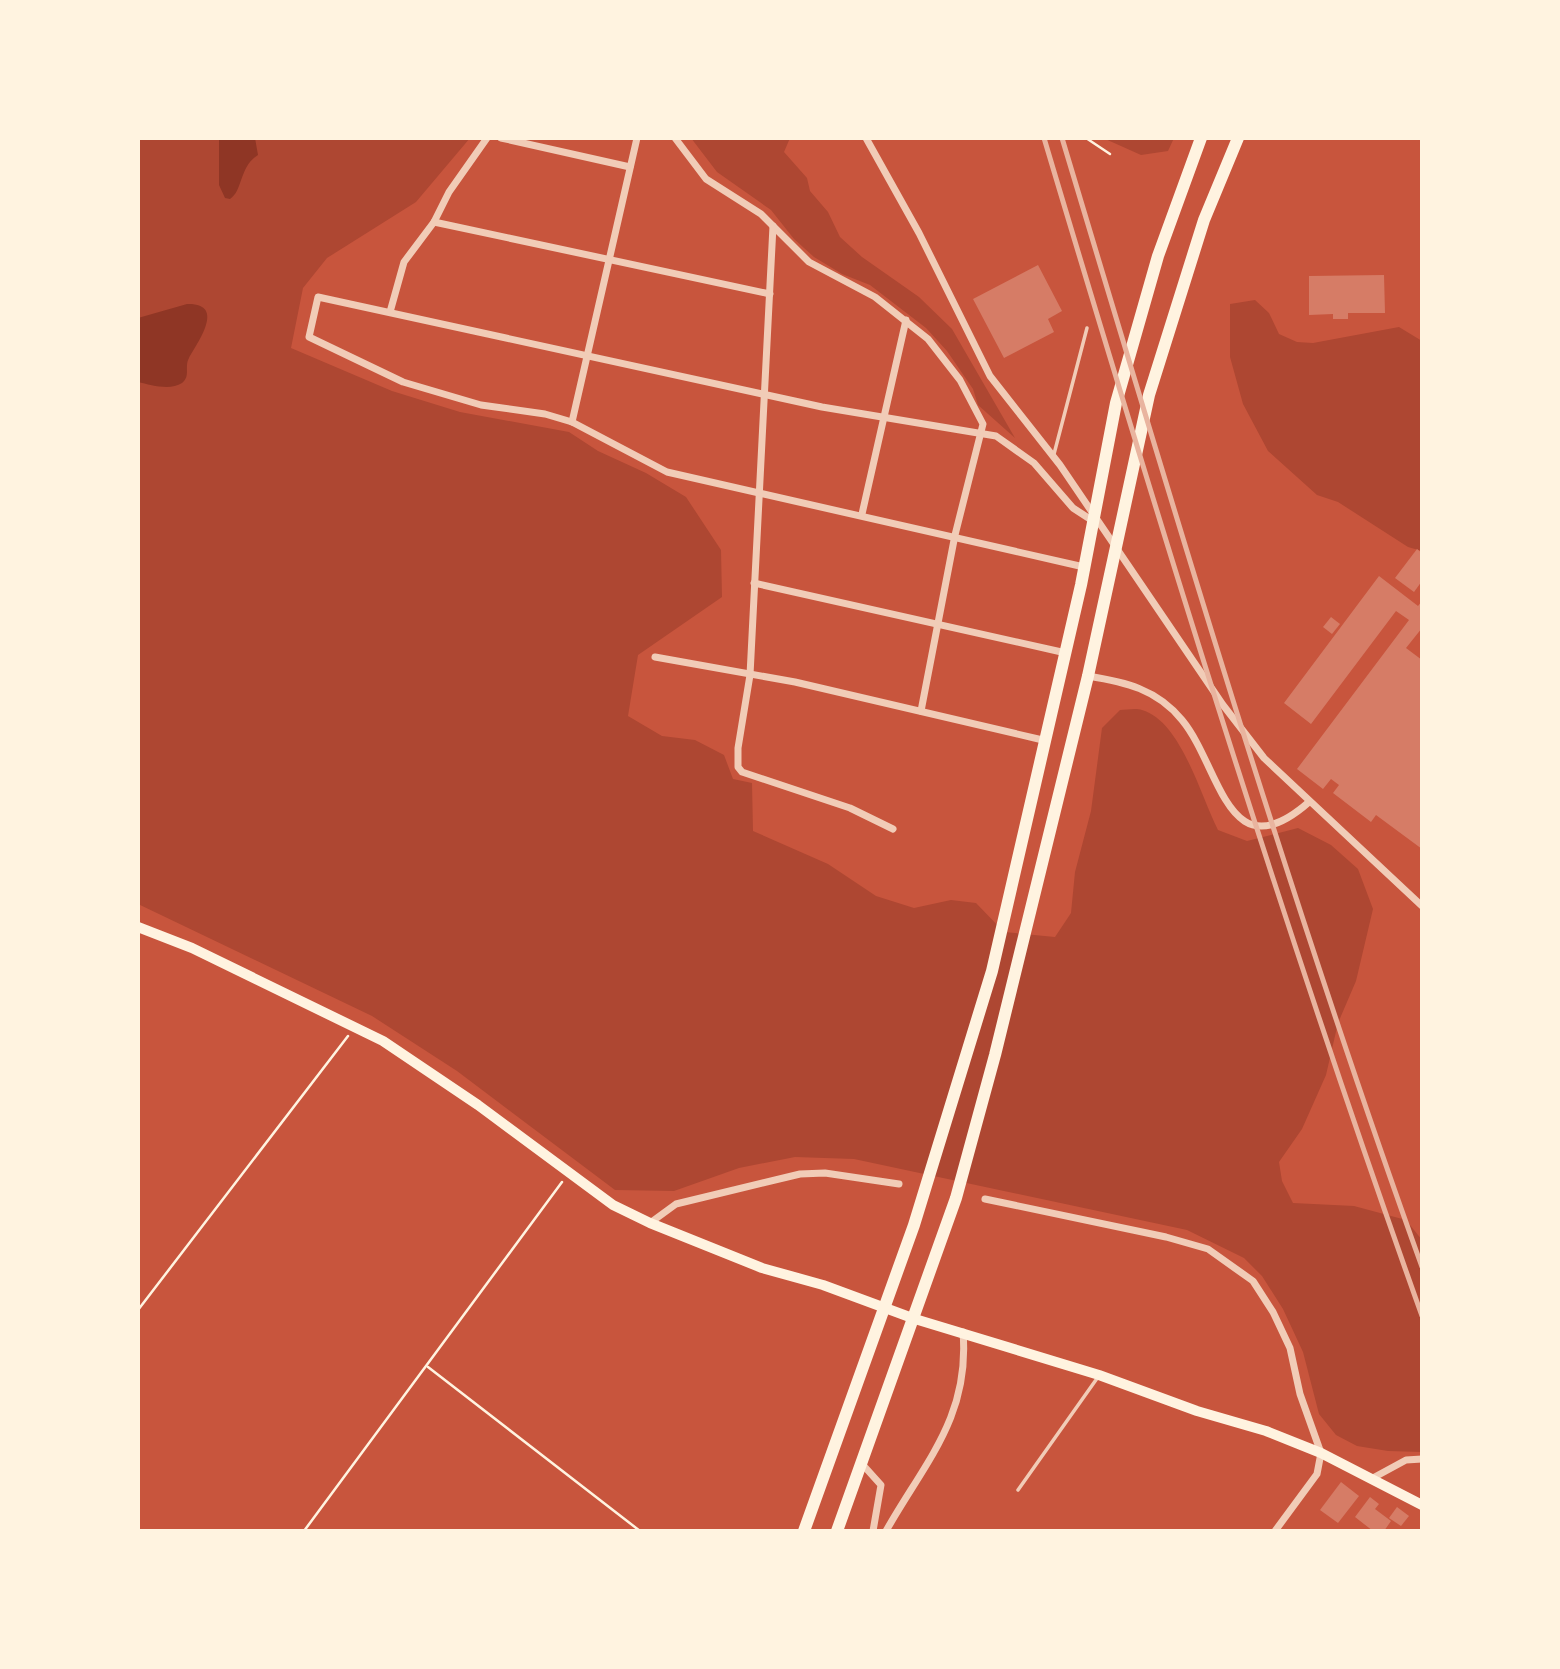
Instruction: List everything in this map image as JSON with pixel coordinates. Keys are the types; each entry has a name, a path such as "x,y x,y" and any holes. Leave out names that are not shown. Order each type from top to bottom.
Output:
{"highway":[{"path":"804,1531 885,1308 992,971 1047,741 1103,468 1133,338 1158,256 1201,138"},
{"path":"837,1531 863,1465 956,1198 988,1081 1088,676 1149,394 1204,220 1238,138"}],"main road":[{"path":"138,926 192,948 383,1041 468,1098 613,1205 650,1223 762,1268 823,1285 915,1319 1099,1375 1197,1411 1266,1431 1321,1453 1422,1505"}],"street":[{"path":"390,312 404,262 434,222 449,192 486,138"},
{"path":"501,138 630,167"},
{"path":"572,422 637,138"},
{"path":"675,138 706,179 761,214 809,262 864,290 928,338 960,380 983,424 955,535 921,711"},
{"path":"866,138 919,233 990,376 1053,456 1097,523 1182,640 1223,705 1264,758 1422,906"},
{"path":"434,222 770,293"},
{"path":"773,226 750,675 737,758 742,772 850,808 892,829"},
{"path":"1084,567 955,535 667,472 572,422 545,414 481,405 403,382 309,337 318,297 765,394 996,436 1034,463 1073,508 1097,523"},
{"path":"862,514 906,320"},
{"path":"754,583 1066,653"},
{"path":"655,657 921,711 1047,741"},
{"path":"1088,676 1131,683 1153,694 1181,719 1227,802 1242,821 1258,827 1274,826 1290,818 1309,802"},
{"path":"650,1223 676,1204 768,1179 825,1173 899,1184"},
{"path":"985,1199 1166,1237 1208,1250 1253,1281 1273,1312 1290,1348 1300,1394 1321,1453 1317,1474 1275,1531"},
{"path":"886,1531 927,1465 955,1409 965,1364 962,1332"},
{"path":"1371,1479 1406,1460 1422,1459"},
{"path":"863,1465 881,1485 873,1531"}],"lane":[{"path":"1053,456 1087,328"},
{"path":"1018,1490 1099,1375"}],"path":[{"path":"1086,138 1110,154"},
{"path":"138,1310 355,1028"},
{"path":"304,1531 569,1173"},
{"path":"428,1367 639,1531"}],"shaded area":[{"path":"138,138 470,138 416,202 327,258 303,288 291,348 392,391 460,412 569,432 598,451 646,473 686,497 721,550 722,597 638,655 628,716 662,736 695,740 724,755 733,779 752,783 753,831 828,864 876,896 914,908 951,900 976,903 1004,932 1055,937 1071,913 1075,872 1091,811 1102,728 1120,710 1137,709 1156,717 1179,744 1218,830 1247,841 1298,828 1331,845 1358,869 1373,909 1356,981 1338,1023 1326,1075 1302,1129 1279,1162 1282,1181 1293,1203 1354,1206 1406,1220 1422,1240 1422,1452 1388,1451 1357,1446 1336,1435 1319,1414 1303,1352 1283,1309 1262,1276 1244,1258 1187,1230 854,1159 795,1157 739,1168 674,1191 615,1190 457,1071 372,1016 138,904"},
{"path":"219,138 255,138 258,155 247,166 237,190 230,199 225,198 219,185"},
{"path":"691,138 790,138 784,152 807,178 810,191 828,212 840,237 862,257 919,297 952,329 1015,438 978,405 973,389 947,351 926,328 870,285 842,274 814,257 794,239 771,210 717,172"},
{"path":"1103,138 1174,138 1168,151 1141,155"},
{"path":"1255,300 1269,313 1279,334 1297,342 1313,343 1399,327 1422,341 1422,551 1408,547 1338,502 1317,495 1268,451 1243,404 1230,357 1230,304"},
{"path":"187,304 199,305 205,310 207,317 206,325 188,361 185,380 166,387 138,382 138,318"}],"building":[{"path":"1038,265 1062,311 1048,319 1054,332 1004,358 973,299"},
{"path":"1384,275 1385,313 1348,313 1348,319 1333,319 1333,314 1309,315 1309,276"},
{"path":"1417,549 1422,553 1422,581 1414,592 1395,578"},
{"path":"1379,576 1418,606 1422,601 1422,628 1406,648 1422,660 1422,849 1376,815 1371,822 1333,793 1339,785 1331,779 1323,789 1297,769 1409,620 1396,611 1311,724 1284,703"},
{"path":"1331,617 1340,624 1332,634 1323,627"},
{"path":"1341,1482 1359,1496 1338,1523 1320,1510"},
{"path":"1370,1497 1379,1504 1375,1509 1391,1521 1384,1531 1373,1531 1355,1517"},
{"path":"1397,1507 1409,1516 1401,1526 1389,1518"}],"railway":[{"path":"1044,138 1133,434 1272,876 1422,1316"},
{"path":"1062,138 1279,846 1422,1267"}]}
